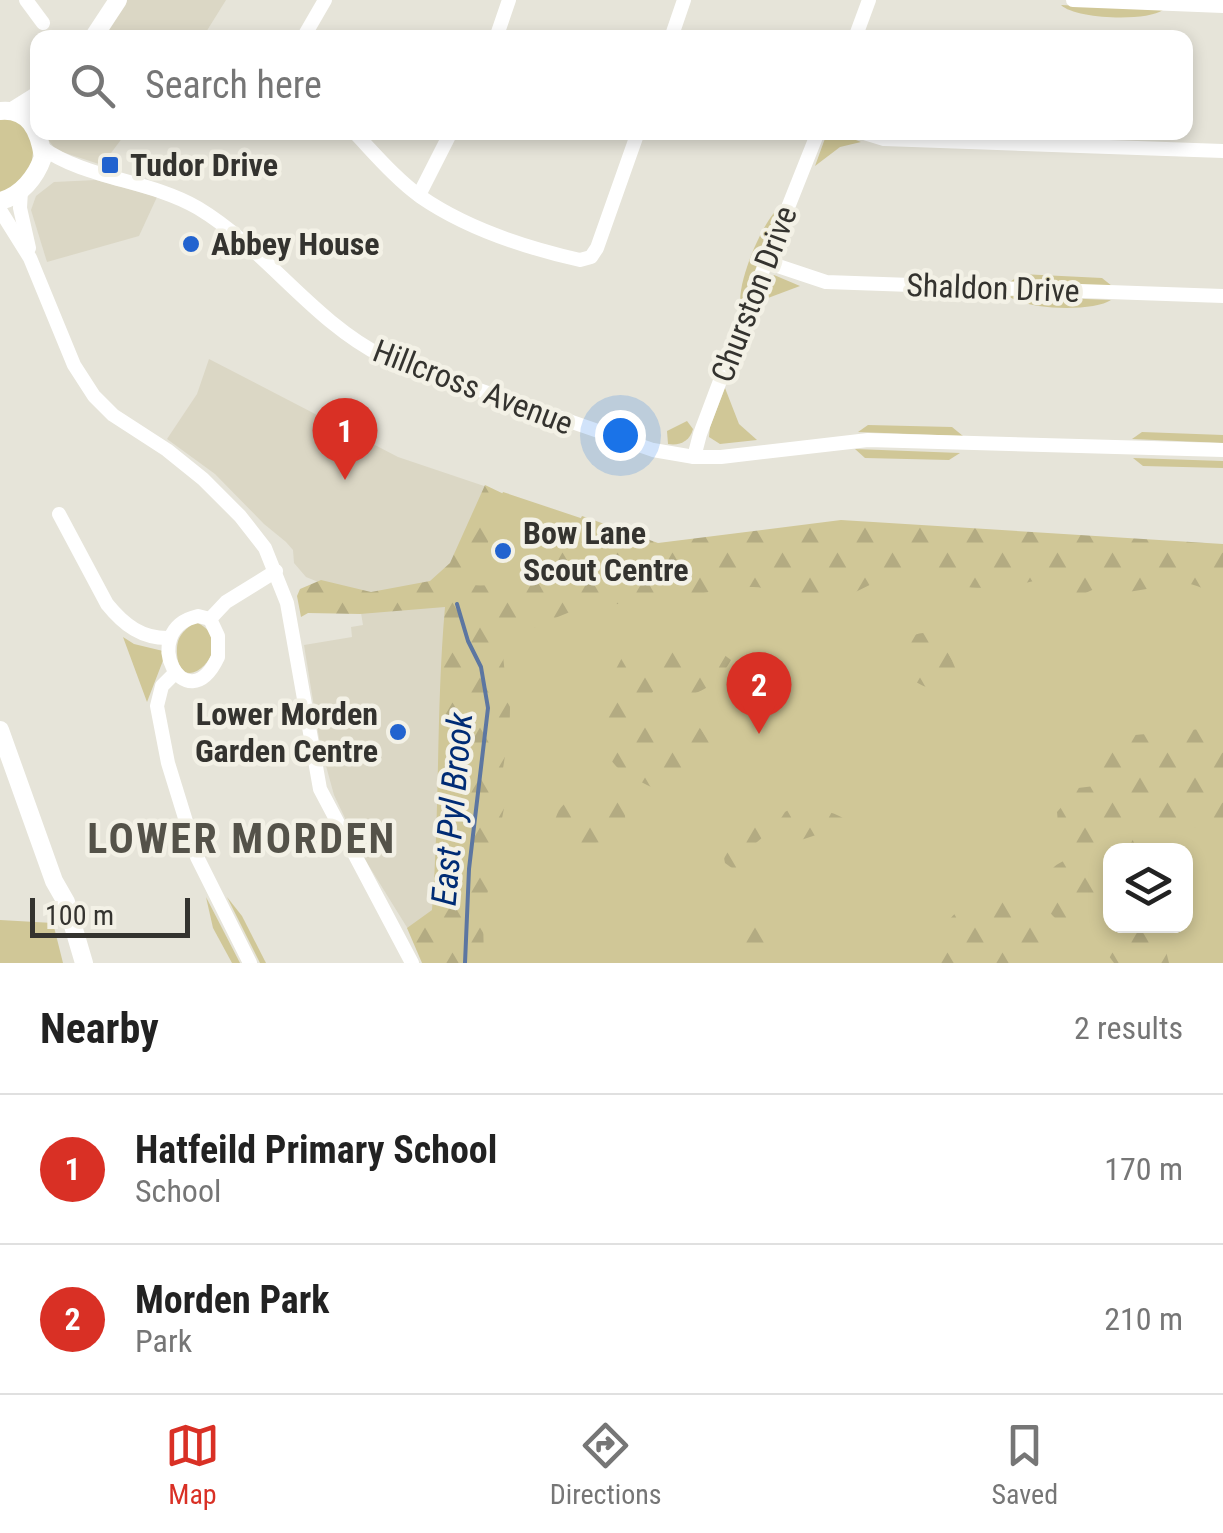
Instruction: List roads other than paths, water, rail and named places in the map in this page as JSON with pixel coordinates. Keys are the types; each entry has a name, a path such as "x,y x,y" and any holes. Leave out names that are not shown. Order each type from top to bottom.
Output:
{"main road":[{"path":"98,30 118,0"},
{"path":"7,110 30,99"},
{"path":"0,201 12,198 37,172 43,157 40,140"},
{"path":"0,730 54,880 73,963"},
{"path":"54,880 66,902 84,963"}],"street":[{"path":"26,0 43,23"},
{"path":"308,30 326,0"},
{"path":"499,30 509,0"},
{"path":"674,30 684,0"},
{"path":"858,30 869,0"},
{"path":"1073,0 1223,6"},
{"path":"362,140 419,195 503,236 584,260 596,248 635,140"},
{"path":"419,195 447,140"},
{"name":"Churston Drive","path":"694,457 815,140"},
{"path":"912,140 1223,151"},
{"name":"Hillcross Avenue","path":"41,147 76,167 146,184 200,210 230,231 347,336 384,357 616,440 694,457 868,440 1223,450"},
{"name":"Hillcross Avenue","path":"37,172 76,167"},
{"path":"21,190 20,208 30,258"},
{"path":"0,210 30,258 74,365 94,396 113,415 167,450 214,489 255,534 276,571 290,620 320,789 412,963"},
{"name":"Shaldon Drive","path":"766,262 826,282 1223,296"},
{"path":"59,514 116,616 138,632 170,638"},
{"path":"210,619 226,602 276,571"},
{"path":"188,618 210,619 218,636 218,657 204,676 181,680 174,674 170,638 188,618"},
{"path":"174,674 162,686 156,706 169,768 197,857 250,963"}],"waterway":[{"name":"East Pyl Brook","path":"457,604 481,667 488,708 469,869 465,963"}],"place":[{"name":"Tudor Drive","path":"110,165"},
{"name":"Abbey House","path":"191,244"},
{"name":"Hatfeild Primary School","path":"345,480"},
{"name":"Bow Lane Scout Centre","path":"503,551"},
{"name":"Lower Morden Garden Centre","path":"398,732"},
{"name":"Morden Park","path":"759,734"}],"district":[{"name":"LOWER MORDEN","path":"242,838"}]}
